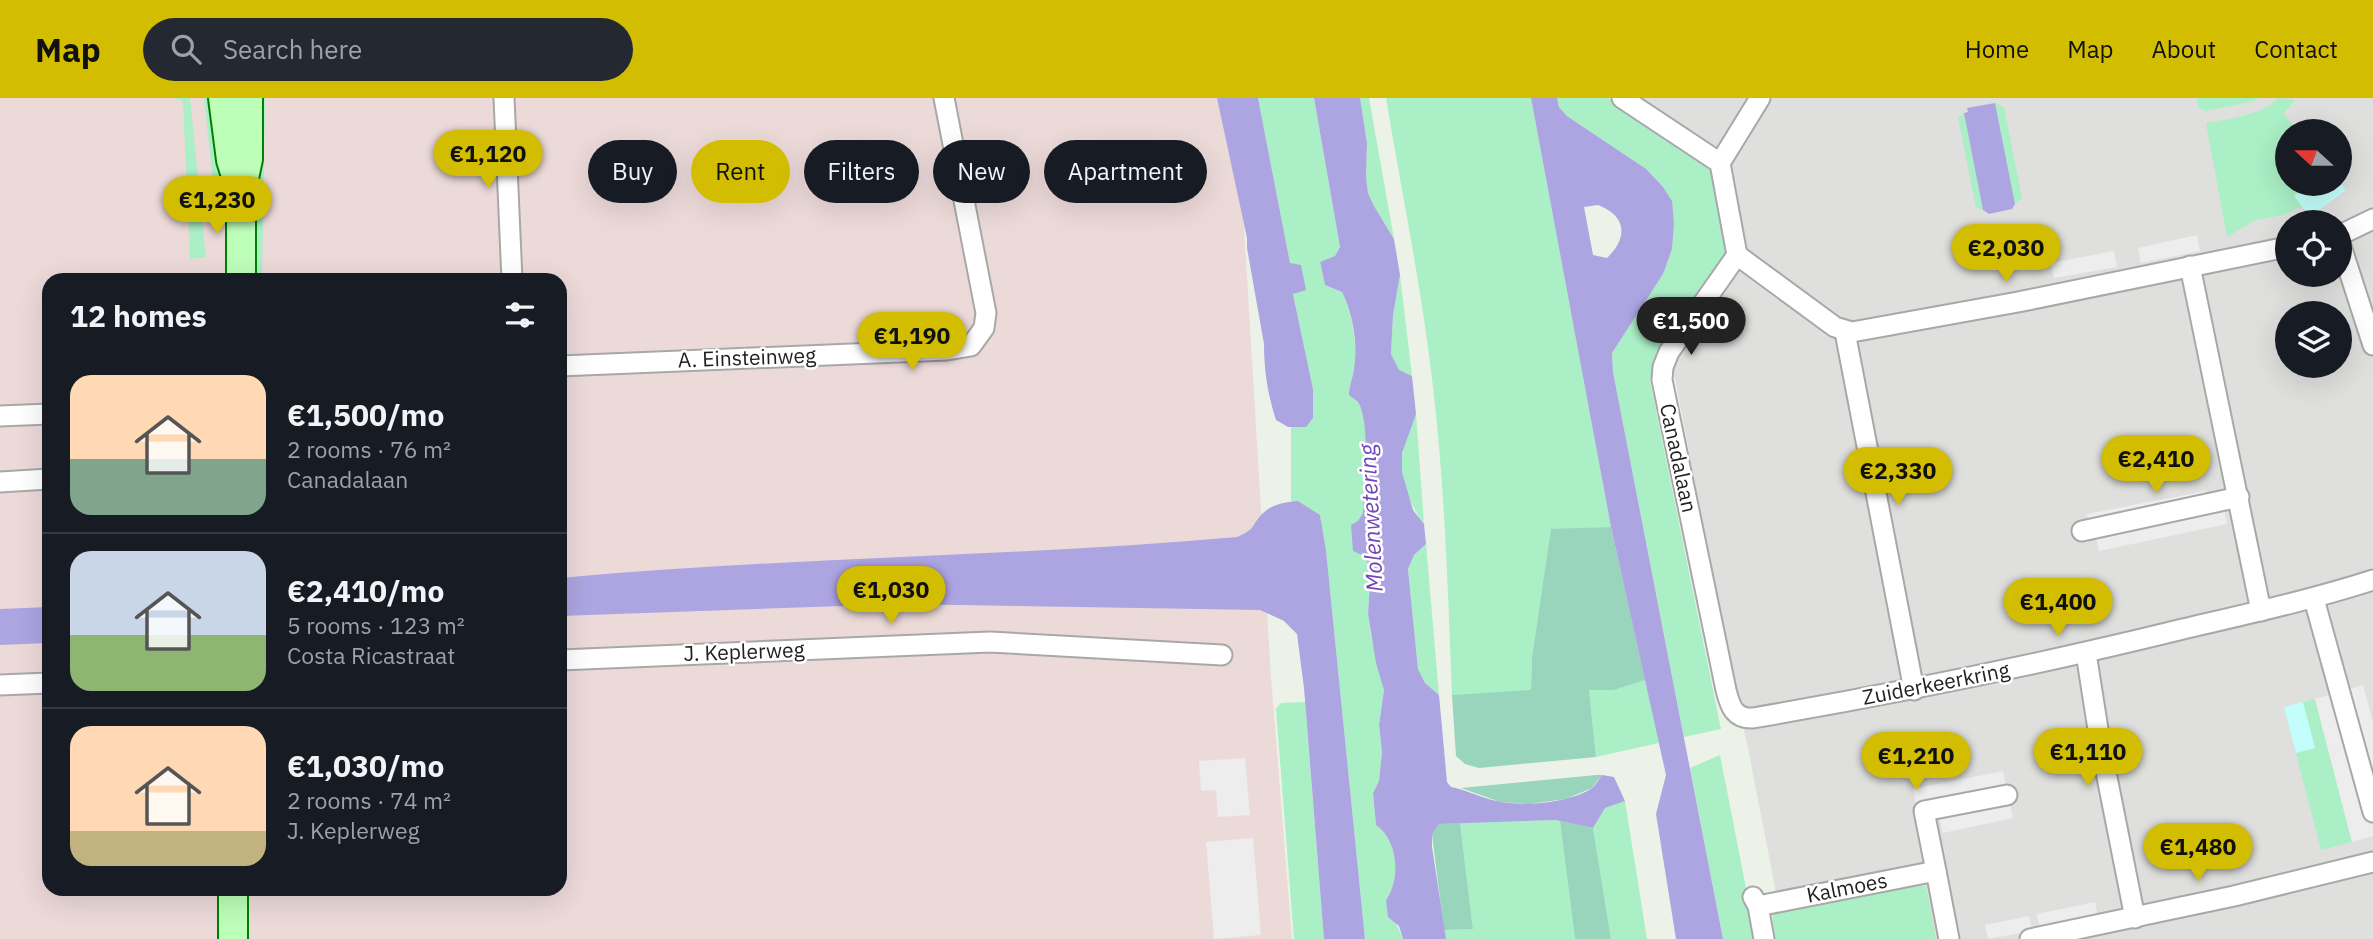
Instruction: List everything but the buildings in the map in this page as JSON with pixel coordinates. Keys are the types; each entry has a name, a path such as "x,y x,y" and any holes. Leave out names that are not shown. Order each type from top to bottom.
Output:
{"street":[{"path":"223,98 231,160 241,192"},
{"path":"241,273 241,192 248,159 248,98"},
{"path":"504,98 512,273"},
{"name":"A. Einsteinweg","path":"567,366 947,350 971,346 984,328 986,313 944,98"},
{"path":"1622,98 1720,163"},
{"path":"1760,98 1720,163 1737,255 1845,332 2018,302 2275,249"},
{"path":"2352,229 2373,219"},
{"name":"Canadalaan","path":"1737,255 1670,352 1663,367 1662,380 1728,699 1732,711 1742,717"},
{"path":"2190,266 2261,611"},
{"path":"2352,280 2373,345"},
{"path":"1845,332 1914,690"},
{"path":"0,416 42,414"},
{"path":"0,482 42,480"},
{"path":"2082,531 2239,497"},
{"name":"Zuiderkeerkring","path":"1742,717 1753,718 1914,690 2086,653 2314,599 2373,580"},
{"path":"2314,599 2373,812"},
{"name":"J. Keplerweg","path":"567,660 989,642 1222,655"},
{"path":"2086,653 2100,743 2135,918"},
{"path":"0,685 42,683"},
{"path":"1949,939 1924,811 2007,795"},
{"path":"2031,939 2318,877 2373,862"},
{"name":"Kalmoes","path":"1764,939 1755,901 1936,871"},
{"path":"233,896 233,939"}],"shaded area":[{"path":"0,98 1223,98 1244,226 1271,677 1292,939 0,939"},
{"path":"1622,98 2373,98 2373,939 1785,939 1747,743 1735,695"},
{"path":"2294,196 2338,196 2319,210 2305,210"},
{"path":"2197,235 2200,251 2141,263 2138,248"},
{"path":"2114,251 2117,267 2054,278 2051,263"},
{"path":"2205,491 2207,496 2088,518 2087,514"},
{"path":"2224,511 2227,524 2099,551 2096,537"},
{"path":"2363,685 2373,722 2373,836 2352,842 2315,699"},
{"path":"2303,702 2315,748 2296,753 2284,707"},
{"path":"1245,758 1250,815 1218,817 1216,790 1201,791 1199,761"},
{"path":"2003,771 2013,818 1943,833 1939,818 1919,822 1913,789"},
{"path":"1253,838 1261,935 1214,939 1206,842"},
{"path":"2095,902 2098,918 2040,930 2037,914"},
{"path":"2029,916 2032,931 1988,939 1985,925"}],"green space":[{"path":"174,98 190,98 206,257 190,259 183,101"},
{"path":"204,98 215,98 229,201 224,201 224,210 216,210"},
{"path":"253,98 265,98 262,273 252,273"},
{"path":"1258,98 1314,98 1340,247 1335,256 1320,263 1325,285 1342,292 1355,339 1354,371 1349,395 1357,401 1362,412 1366,439 1363,513 1358,533 1361,548 1371,567 1368,614 1384,690 1379,725 1382,752 1379,781 1373,793 1376,825 1389,840 1395,860 1394,881 1386,900 1403,939 1365,939 1326,550 1320,515 1298,501 1291,501 1291,427 1306,427 1313,389 1293,293 1306,289 1290,263"},
{"path":"1360,98 1369,98 1394,239 1368,193 1367,143"},
{"path":"1386,98 1531,98 1611,527 1551,530 1532,657 1531,691 1452,695 1443,502 1433,387 1418,278"},
{"path":"1557,98 1608,98 1712,170 1728,252 1657,353 1650,381 1721,729 1684,737 1613,372 1612,353 1663,274 1672,249 1672,201 1646,169 1567,116 1559,107"},
{"path":"2197,98 2259,98 2205,111 2198,107"},
{"path":"2279,98 2295,100 2283,114 2287,119 2275,119 2275,196 2295,196 2302,206 2294,210 2275,210 2275,216 2256,220 2227,237 2206,123 2254,113"},
{"path":"1995,103 2004,107 2022,198 2015,204"},
{"path":"1964,113 1983,210 1976,207 1958,118"},
{"path":"2021,226 2029,230 2030,243 2026,258 2012,269 1993,262 1984,246 1988,233 2007,246"},
{"path":"1400,275 1412,376 1399,371 1391,354 1393,315"},
{"path":"1416,414 1424,524 1410,499 1402,469 1404,446"},
{"path":"1611,527 1645,680 1614,690 1589,690 1596,757 1479,768 1465,764 1456,756 1452,695 1531,690 1532,657 1551,529"},
{"path":"1426,544 1439,695 1425,683 1418,669 1408,569 1414,555"},
{"path":"1645,680 1659,743 1596,757 1589,690 1614,690"},
{"path":"2315,699 2352,842 2321,850 2284,707"},
{"path":"1305,702 1324,939 1294,939 1276,709 1281,703"},
{"path":"1720,755 1756,939 1723,939 1690,768"},
{"path":"1602,775 1592,788 1566,799 1529,804 1500,802 1461,788"},
{"path":"1625,801 1647,939 1611,939 1593,828 1605,808"},
{"path":"1560,821 1575,939 1446,939 1444,930 1473,929 1460,823"},
{"path":"1560,821 1593,828 1611,939 1575,939"},
{"path":"1460,823 1473,929 1444,930 1432,835 1439,824"},
{"path":"1926,886 1936,939 1775,939 1772,915 1848,896"}],"water":[{"path":"1217,98 1258,98 1290,263 1301,265 1306,290 1293,294 1313,389 1313,418 1306,427 1288,427 1276,420 1273,411 1247,238"},
{"name":"Molenwetering","path":"1314,98 1360,98 1367,143 1368,193 1394,239 1400,275 1393,315 1391,354 1399,370 1412,376 1416,414 1402,453 1402,472 1413,510 1424,524 1426,544 1414,555 1408,569 1418,669 1425,683 1439,695 1447,782 1451,787 1491,800 1533,803 1559,800 1583,793 1593,787 1602,775 1614,777 1625,801 1605,808 1593,828 1555,820 1439,824 1432,835 1432,847 1446,939 1403,939 1399,926 1388,917 1386,900 1394,882 1395,860 1389,840 1376,825 1373,793 1379,781 1382,752 1379,725 1384,690 1376,663 1368,614 1371,567 1362,555 1353,551 1351,525 1358,521 1363,513 1366,456 1364,425 1358,402 1349,395 1355,349 1349,310 1342,292 1325,285 1320,262 1335,256 1340,247"},
{"path":"1531,98 1557,98 1559,107 1567,116 1646,169 1672,201 1672,249 1663,274 1612,353 1613,372 1723,939 1676,939 1656,814 1666,775 1611,527","holes":["1598,205 1619,221 1621,235 1619,243 1607,258 1593,255 1584,207"]},
{"path":"1995,103 2015,204 2012,209 1989,214 1983,210 1964,113 1968,112 1967,108"},
{"path":"1298,501 1320,515 1326,550 1365,939 1324,939 1304,688 1297,634 1284,621 1260,610 899,604 567,616 567,577 1237,537 1250,530 1270,508"},
{"path":"42,607 42,643 0,645 0,609"}]}
